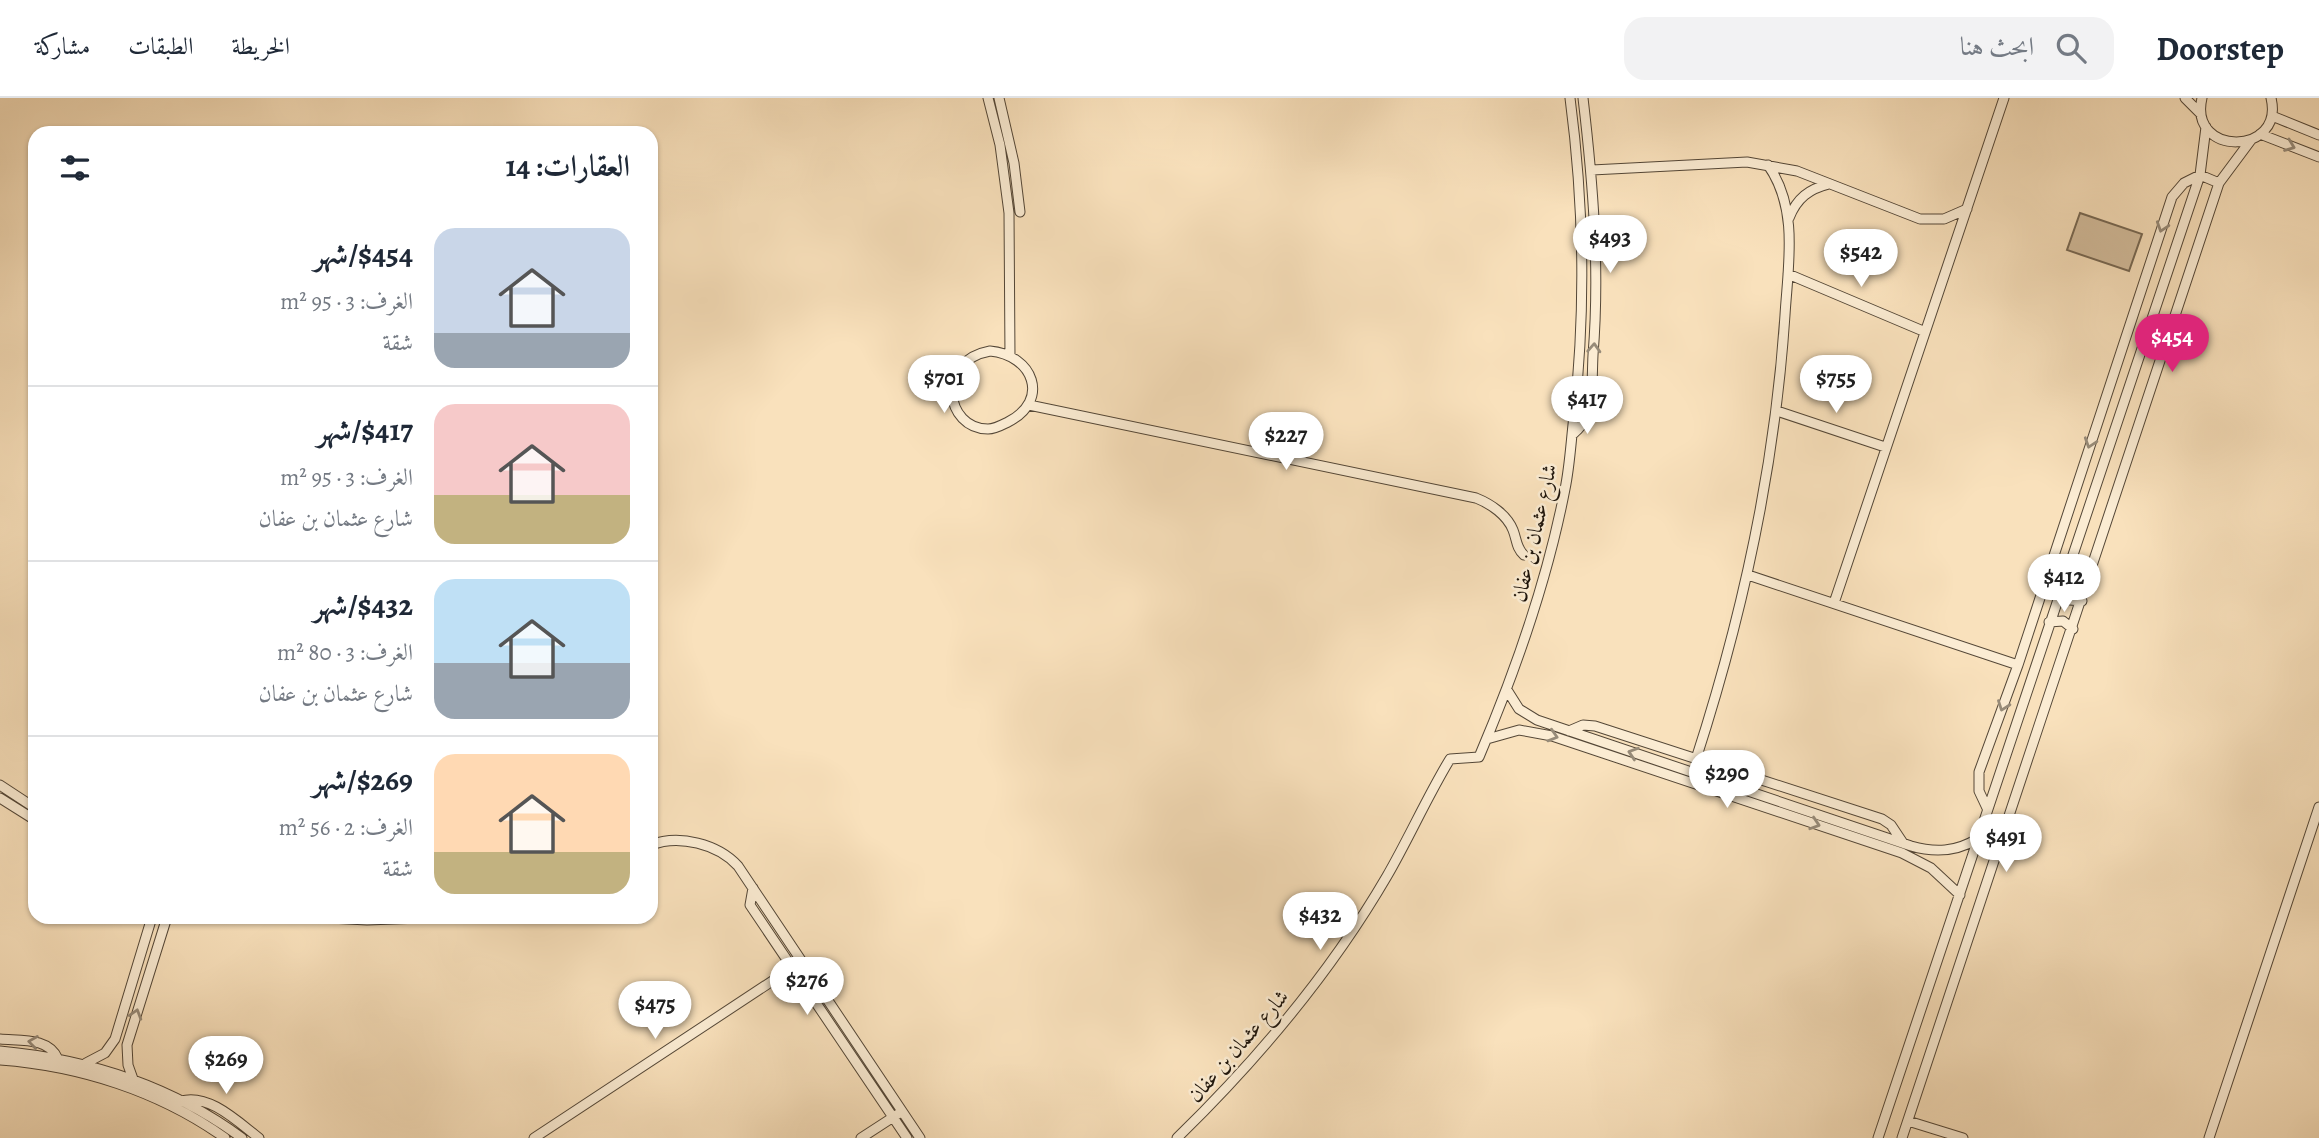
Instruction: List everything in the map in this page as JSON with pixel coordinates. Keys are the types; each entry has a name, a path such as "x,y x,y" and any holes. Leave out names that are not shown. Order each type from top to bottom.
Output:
{"street":[{"path":"988,98 1002,157 1009,213 1010,356"},
{"path":"999,98 1014,163 1020,212"},
{"name":"شارع عثمان بن عفان","path":"1177,1138 1253,1060 1324,971 1386,877 1450,759 1479,757 1507,690 1530,625 1555,538 1566,487 1572,435 1581,335 1583,236 1570,98"},
{"path":"1572,435 1579,429 1588,412 1596,290 1592,170 1583,98"},
{"path":"1834,603 1923,331 2004,98"},
{"path":"2185,98 2201,114 2206,127 2221,140 2231,143 2251,140"},
{"path":"2201,114 2202,98"},
{"path":"1902,1138 2220,183 2235,158 2260,134 2272,116 2271,98"},
{"path":"2272,116 2319,135"},
{"path":"1878,1138 2200,175 2206,127"},
{"path":"2260,134 2319,157"},
{"path":"1592,170 1725,163 1768,165 1797,171 1920,219 1944,219 1967,209"},
{"path":"1696,759 1730,648 1748,575 1776,411 1788,274 1788,219 1783,190 1768,165"},
{"path":"1987,808 1979,791 1979,772 2018,664 2169,205 2183,183 2200,175 2220,183"},
{"path":"1788,219 1803,195 1829,184"},
{"path":"1788,274 1923,331"},
{"path":"990,351 1010,356 1028,372 1033,392 1029,405 1022,415 998,427 980,428 965,418 951,394 952,380 958,368 968,359 990,351"},
{"path":"1029,405 1476,498 1503,515 1513,529 1518,548 1524,555"},
{"path":"1776,411 1885,447"},
{"path":"1748,575 2018,664"},
{"path":"2059,593 2070,600 2082,601"},
{"path":"2049,622 2063,621 2073,629"},
{"path":"1507,690 1524,714 1903,843 1941,851 1958,848 1977,839"},
{"path":"1569,731 1583,725 1595,726 1882,819 1891,825 1903,843"},
{"path":"1487,739 1519,730 1564,740 1902,853 1931,868 1960,895"},
{"path":"0,785 28,803"},
{"path":"0,797 28,815"},
{"path":"2209,1138 2319,807"},
{"path":"658,844 676,840 716,849 733,860 920,1138"},
{"path":"753,888 750,905 906,1138"},
{"path":"83,1064 100,1057 115,1039 150,924"},
{"path":"133,1079 128,1065 127,1045 165,924"},
{"path":"534,1138 792,968"},
{"path":"0,1039 43,1044 54,1051 58,1059"},
{"path":"0,1051 83,1064 133,1079 181,1101 242,1138"},
{"path":"0,1060 102,1077 167,1105 225,1138"},
{"path":"181,1101 191,1099 206,1102 259,1138"},
{"path":"861,1138 902,1112"},
{"path":"1908,1121 1963,1138"}],"shaded area":[{"path":"2080,213 2142,234 2129,271 2067,250"}]}
